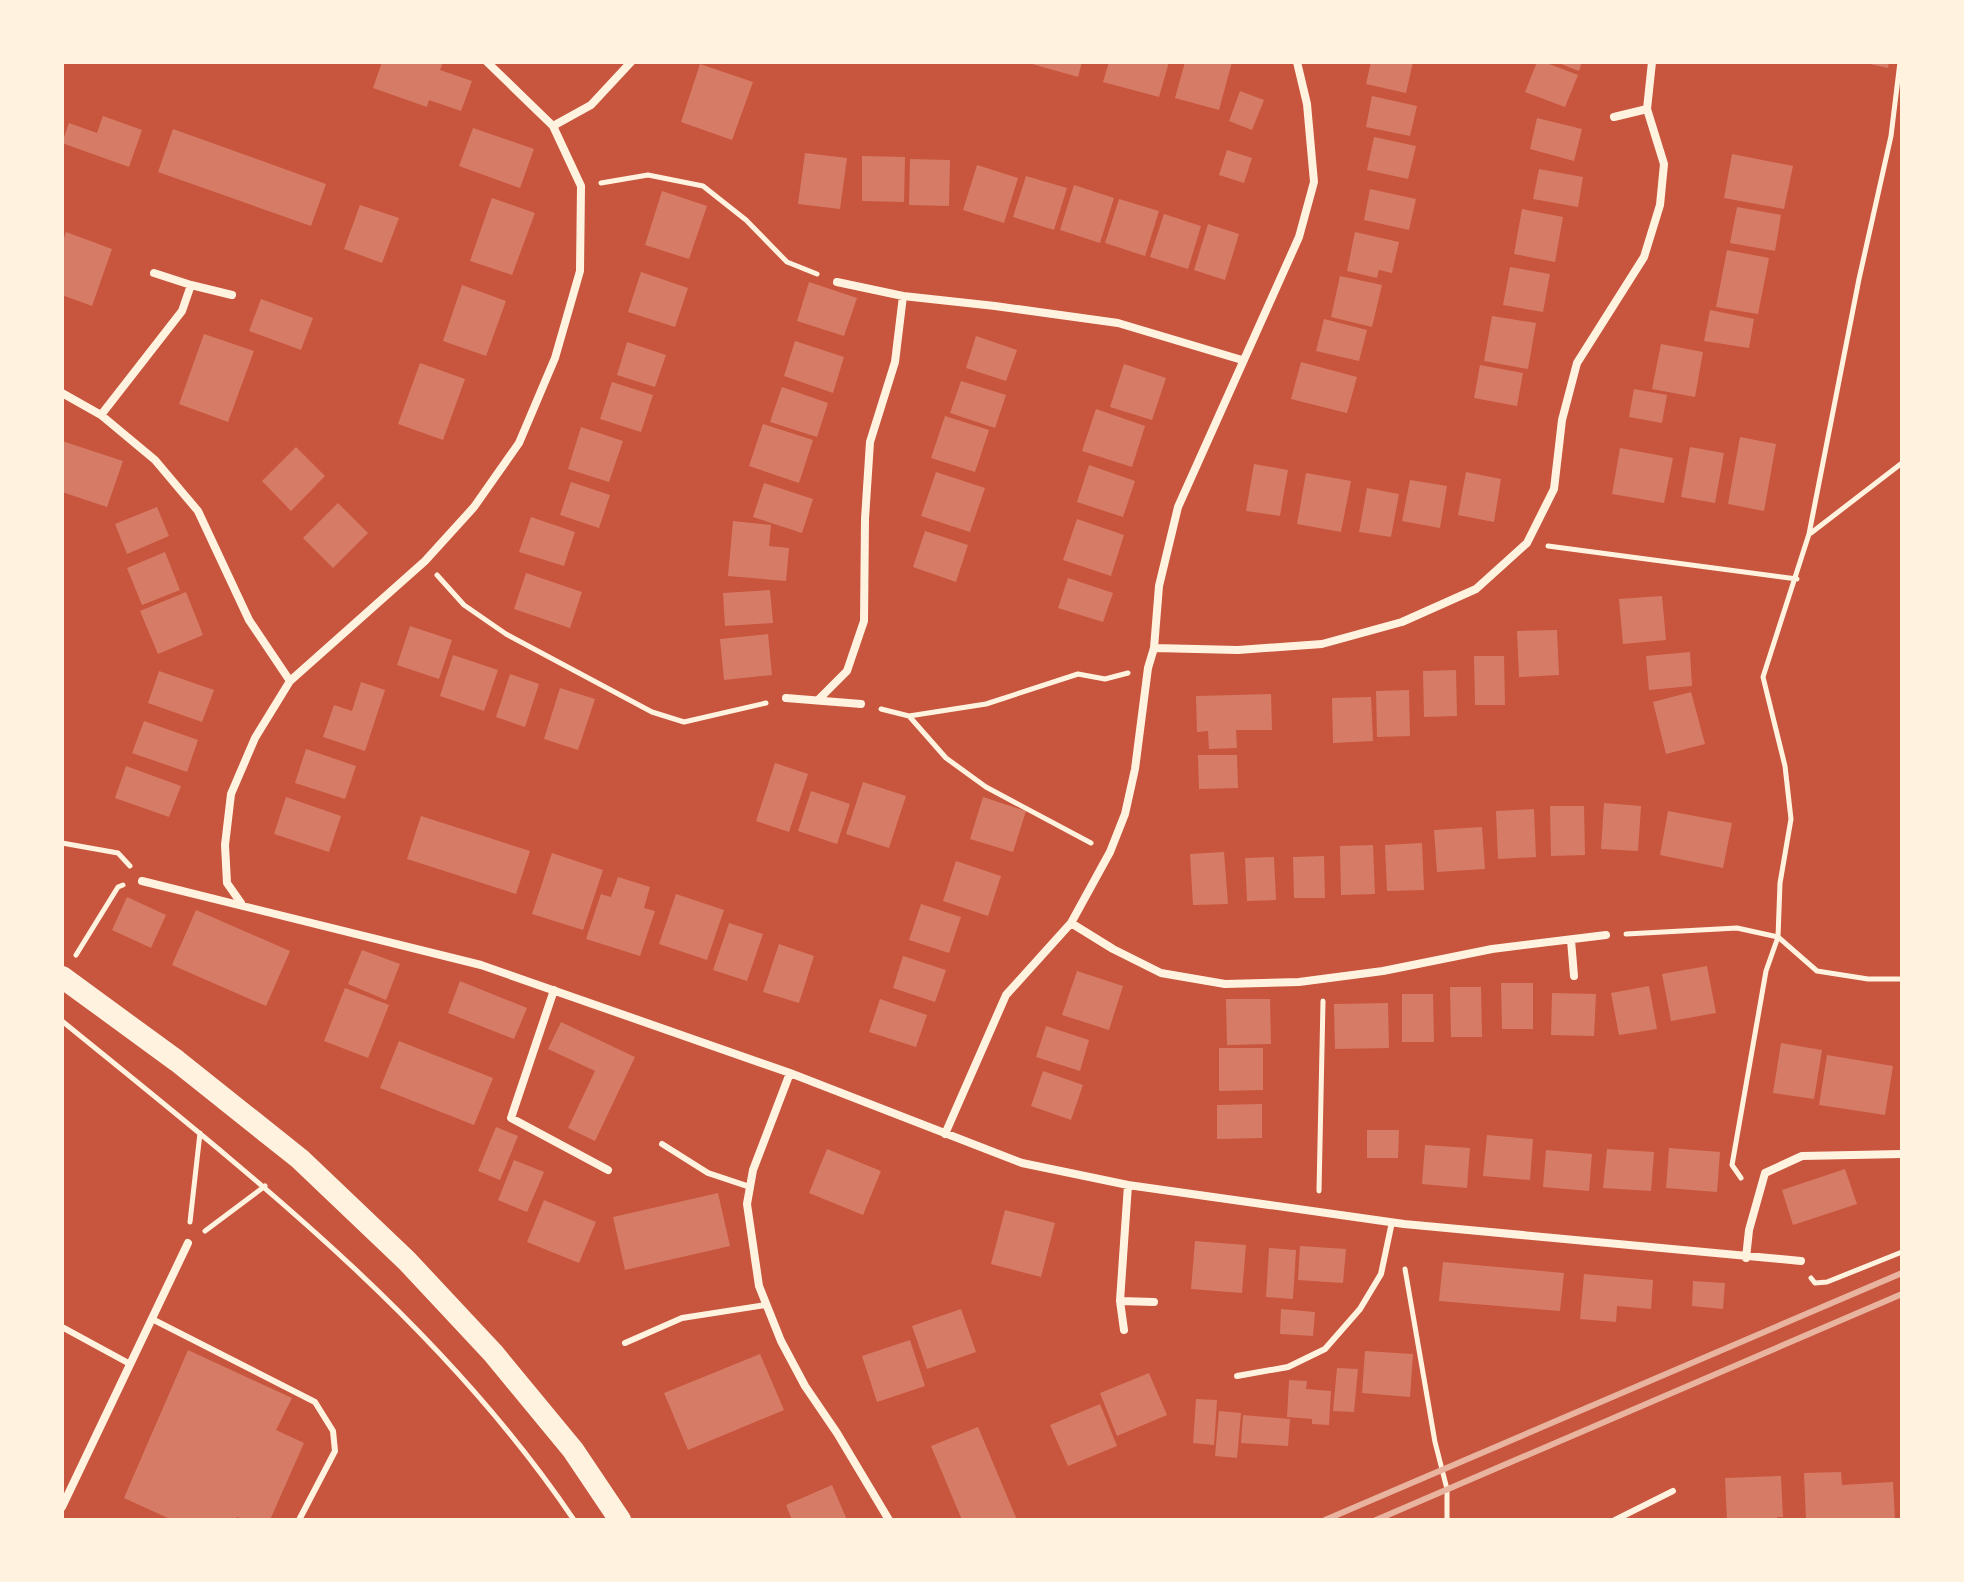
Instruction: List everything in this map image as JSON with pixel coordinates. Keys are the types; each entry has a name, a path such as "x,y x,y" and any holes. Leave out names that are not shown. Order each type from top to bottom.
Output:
{"highway":[{"path":"62,977 177,1061 300,1159 407,1261 493,1353 573,1450 620,1520"}],"street":[{"path":"241,903 227,883 225,845 231,794 255,738 290,681 425,561 474,507 519,443 555,358 580,271 581,186 553,126 487,62"},
{"path":"553,126 591,105 631,62"},
{"path":"945,1134 1006,995 1071,923 1110,852 1125,814 1135,769 1148,668 1154,648 1159,586 1178,507 1299,237 1314,182 1307,104 1297,62"},
{"path":"1154,648 1238,650 1322,644 1402,622 1476,589 1527,543 1554,489 1562,420 1577,363 1644,257 1660,205 1664,164 1647,109 1652,62"},
{"path":"1614,117 1647,109"},
{"path":"154,273 232,295"},
{"path":"837,282 903,296 1118,323 1242,360"},
{"path":"101,415 182,311 191,285"},
{"path":"819,699 847,671 864,621 865,519 870,442 895,362 903,296"},
{"path":"62,393 101,415 155,460 198,511 249,620 290,681"},
{"path":"786,698 861,704"},
{"path":"142,881 241,903 481,965 790,1073 1022,1163 1128,1185 1404,1224 1801,1261"},
{"path":"1071,923 1161,973 1225,984 1323,979 1383,971 1492,949 1606,935"},
{"path":"1571,940 1574,976"},
{"path":"554,990 511,1118 608,1170"},
{"path":"790,1073 753,1170 747,1204 759,1286 781,1341 805,1386 889,1520"},
{"path":"1746,1258 1756,1199 1765,1173 1802,1156 1902,1154"},
{"path":"1124,1330 1120,1301 1128,1185"},
{"path":"62,1507 188,1243"},
{"path":"1120,1301 1154,1302"}],"lane":[{"path":"662,1144 708,1173 750,1187"},
{"path":"1237,1376 1288,1367 1325,1349 1360,1309 1381,1274 1392,1222"},
{"path":"625,1343 682,1318 766,1305"},
{"path":"152,1319 315,1402 333,1431 335,1451 299,1520"},
{"path":"62,1327 130,1364"},
{"path":"1615,1520 1673,1491"}],"path":[{"path":"1756,1199 1732,1165 1766,971 1778,937 1780,883 1791,819 1785,766 1763,677 1809,534 1859,279 1891,136 1900,62"},
{"path":"581,186 648,175 703,186 746,220 787,262 837,282"},
{"path":"1809,534 1902,463"},
{"path":"1527,543 1797,579"},
{"path":"425,561 464,605 506,634 652,712 684,722 786,698"},
{"path":"861,704 909,716 986,704 1078,674 1105,679 1148,668"},
{"path":"909,716 946,758 986,787 1110,852"},
{"path":"62,843 118,853 142,881 118,887 62,977"},
{"path":"1606,935 1737,928 1778,937 1817,971 1868,979 1902,979"},
{"path":"1319,1212 1323,979"},
{"path":"62,1021 265,1186 443,1355 552,1487 574,1520"},
{"path":"188,1243 200,1133"},
{"path":"188,1243 265,1186"},
{"path":"1404,1224 1405,1274 1435,1442 1447,1489 1447,1520"},
{"path":"1801,1261 1815,1283 1827,1282 1902,1252"}],"building":[{"path":"382,62 443,62 440,70 472,81 461,111 429,100 427,107 373,88"},
{"path":"1025,62 1082,62 1078,77"},
{"path":"1109,62 1169,62 1159,97 1103,82"},
{"path":"1185,62 1232,62 1219,110 1175,98"},
{"path":"1371,62 1413,62 1406,93 1366,84"},
{"path":"1537,62 1578,75 1565,107 1525,92"},
{"path":"1556,62 1582,62 1579,71"},
{"path":"1861,62 1889,62 1888,68"},
{"path":"700,64 753,82 732,140 681,122"},
{"path":"1240,91 1264,100 1252,130 1229,121"},
{"path":"1372,96 1417,106 1410,136 1366,127"},
{"path":"103,116 142,130 129,167 62,143 69,123 97,133"},
{"path":"1537,118 1582,129 1574,161 1530,149"},
{"path":"473,128 534,149 520,188 459,166"},
{"path":"173,129 326,184 311,226 158,172"},
{"path":"1374,137 1416,146 1408,179 1367,170"},
{"path":"1227,150 1252,158 1244,183 1219,175"},
{"path":"805,153 847,158 840,209 798,204"},
{"path":"1732,154 1793,166 1784,209 1724,198"},
{"path":"862,156 905,157 904,202 862,201"},
{"path":"910,159 950,160 949,206 909,205"},
{"path":"977,165 1018,178 1004,223 963,210"},
{"path":"1539,169 1583,177 1578,207 1533,199"},
{"path":"1026,176 1067,188 1054,230 1013,217"},
{"path":"1074,185 1114,198 1100,243 1060,230"},
{"path":"1370,189 1416,199 1409,230 1364,220"},
{"path":"662,191 707,206 689,259 645,245"},
{"path":"492,198 535,213 512,275 470,261"},
{"path":"1119,199 1159,211 1145,256 1105,243"},
{"path":"360,205 399,218 382,263 344,249"},
{"path":"1737,207 1781,215 1775,251 1730,243"},
{"path":"1522,209 1563,217 1555,262 1514,254"},
{"path":"1164,214 1201,226 1188,269 1150,257"},
{"path":"1208,224 1239,234 1225,280 1194,270"},
{"path":"66,232 112,249 92,306 62,295 62,244"},
{"path":"1355,232 1399,242 1392,273 1379,270 1377,278 1347,271"},
{"path":"1727,250 1769,258 1758,314 1716,307"},
{"path":"1510,267 1550,274 1543,312 1503,305"},
{"path":"641,272 688,288 675,327 628,312"},
{"path":"1340,276 1382,285 1372,327 1331,317"},
{"path":"809,282 857,298 844,336 797,321"},
{"path":"462,285 506,301 486,356 443,341"},
{"path":"261,299 313,318 301,350 249,331"},
{"path":"1710,310 1754,319 1749,348 1704,341"},
{"path":"1492,316 1536,323 1528,369 1484,361"},
{"path":"1324,319 1367,330 1359,361 1316,351"},
{"path":"204,334 254,351 228,422 179,404"},
{"path":"976,336 1017,350 1006,381 966,368"},
{"path":"795,341 844,357 833,393 784,376"},
{"path":"627,342 666,355 655,387 617,375"},
{"path":"1661,344 1703,352 1695,397 1652,389"},
{"path":"1301,362 1357,377 1347,413 1291,399"},
{"path":"420,363 465,379 443,440 398,424"},
{"path":"1124,364 1166,378 1152,420 1110,407"},
{"path":"1480,365 1523,373 1517,406 1474,398"},
{"path":"961,381 1006,395 995,428 950,413"},
{"path":"612,382 653,395 641,432 600,419"},
{"path":"782,387 828,403 817,437 770,422"},
{"path":"1634,389 1667,395 1662,423 1629,417"},
{"path":"1096,409 1145,426 1132,467 1082,451"},
{"path":"945,416 989,430 975,472 931,458"},
{"path":"763,424 813,440 799,483 749,466"},
{"path":"581,427 623,441 609,482 568,469"},
{"path":"1740,437 1776,444 1764,511 1728,504"},
{"path":"62,441 123,461 107,507 62,492"},
{"path":"296,447 325,476 291,511 262,481"},
{"path":"1690,447 1724,453 1715,503 1681,497"},
{"path":"1620,448 1673,458 1664,503 1612,494"},
{"path":"1254,464 1288,470 1280,516 1246,511"},
{"path":"1089,465 1135,481 1123,517 1077,502"},
{"path":"936,472 985,488 970,532 921,516"},
{"path":"1466,472 1501,479 1494,522 1458,515"},
{"path":"1306,473 1351,481 1341,532 1297,524"},
{"path":"1410,480 1447,486 1440,528 1402,521"},
{"path":"571,482 610,495 599,528 560,515"},
{"path":"764,483 813,499 802,533 753,517"},
{"path":"1367,488 1399,494 1391,537 1359,532"},
{"path":"338,503 368,533 333,568 303,538"},
{"path":"157,507 169,536 127,554 115,524"},
{"path":"531,517 575,532 564,566 519,552"},
{"path":"1077,519 1124,535 1111,576 1063,560"},
{"path":"733,521 771,525 769,546 789,548 786,581 728,576"},
{"path":"925,531 968,545 956,582 913,567"},
{"path":"165,552 180,590 142,605 127,568"},
{"path":"526,573 582,592 570,628 514,609"},
{"path":"1068,578 1113,593 1103,622 1058,608"},
{"path":"770,590 773,623 725,626 723,593"},
{"path":"186,592 203,635 158,654 140,611"},
{"path":"1662,596 1666,640 1623,644 1619,599"},
{"path":"410,626 452,640 439,679 397,665"},
{"path":"1557,630 1559,675 1519,677 1517,631"},
{"path":"768,634 772,675 724,680 720,639"},
{"path":"1690,652 1692,686 1649,690 1646,656"},
{"path":"453,655 498,670 484,711 440,696"},
{"path":"1474,656 1504,656 1505,705 1475,705"},
{"path":"1456,670 1457,716 1424,717 1423,671"},
{"path":"159,671 214,690 202,722 148,703"},
{"path":"510,674 539,684 525,727 496,717"},
{"path":"361,682 385,690 365,751 323,737 334,705 352,711"},
{"path":"560,688 595,699 578,750 544,739"},
{"path":"1409,690 1410,736 1377,737 1376,691"},
{"path":"1691,692 1705,744 1666,754 1653,702"},
{"path":"1271,694 1272,730 1236,730 1237,748 1209,749 1208,731 1197,732 1196,696"},
{"path":"1371,697 1373,741 1333,743 1332,698"},
{"path":"144,721 198,740 187,772 132,753"},
{"path":"306,749 356,766 345,799 295,783"},
{"path":"1198,755 1237,755 1238,788 1199,789"},
{"path":"775,763 808,774 789,832 756,821"},
{"path":"126,766 181,786 169,817 115,798"},
{"path":"863,782 906,796 889,848 846,834"},
{"path":"811,791 850,804 837,844 798,831"},
{"path":"286,797 341,816 329,852 274,834"},
{"path":"983,797 1026,811 1013,852 970,839"},
{"path":"1604,803 1641,806 1638,851 1601,849"},
{"path":"1550,806 1584,806 1585,855 1551,856"},
{"path":"1534,809 1536,857 1498,859 1496,811"},
{"path":"1668,811 1732,823 1723,868 1660,855"},
{"path":"421,816 530,851 516,894 407,859"},
{"path":"1482,827 1485,869 1437,872 1434,830"},
{"path":"1422,843 1424,890 1387,891 1385,845"},
{"path":"1373,845 1375,894 1341,895 1340,846"},
{"path":"1224,852 1228,904 1193,905 1190,854"},
{"path":"552,853 603,870 583,930 532,914"},
{"path":"1324,856 1325,898 1294,898 1293,857"},
{"path":"1274,857 1276,900 1247,901 1245,858"},
{"path":"956,861 1001,876 988,916 943,901"},
{"path":"618,877 650,887 644,908 655,911 640,956 586,939 601,894 611,897"},
{"path":"676,894 724,910 707,960 659,944"},
{"path":"127,897 166,915 151,948 112,930"},
{"path":"921,904 961,917 949,953 909,940"},
{"path":"196,910 290,951 266,1006 172,965"},
{"path":"729,923 763,934 747,981 713,970"},
{"path":"779,944 814,956 799,1003 763,992"},
{"path":"362,950 400,964 386,1000 348,984"},
{"path":"903,956 946,970 935,1002 893,988"},
{"path":"1707,966 1716,1013 1671,1021 1662,974"},
{"path":"1077,971 1123,986 1109,1030 1062,1015"},
{"path":"460,981 527,1008 514,1039 448,1013"},
{"path":"1501,983 1533,983 1533,1029 1502,1029"},
{"path":"1649,986 1657,1029 1619,1035 1611,993"},
{"path":"1450,987 1481,987 1482,1037 1451,1037"},
{"path":"345,988 389,1005 368,1058 324,1041"},
{"path":"1552,993 1596,994 1594,1036 1551,1035"},
{"path":"1402,994 1433,994 1434,1042 1402,1042"},
{"path":"880,999 927,1015 916,1047 869,1032"},
{"path":"1226,999 1270,999 1271,1044 1227,1045"},
{"path":"1388,1003 1389,1048 1335,1049 1334,1004"},
{"path":"561,1022 635,1057 595,1141 568,1128 595,1071 548,1049"},
{"path":"1046,1026 1089,1040 1080,1071 1036,1057"},
{"path":"399,1041 493,1078 474,1125 380,1088"},
{"path":"1781,1043 1822,1050 1814,1099 1773,1093"},
{"path":"1219,1048 1263,1048 1263,1090 1219,1091"},
{"path":"1827,1055 1893,1066 1885,1115 1819,1105"},
{"path":"1043,1071 1083,1085 1071,1120 1031,1106"},
{"path":"1262,1104 1262,1138 1217,1139 1217,1105"},
{"path":"496,1127 518,1136 500,1180 478,1171"},
{"path":"1367,1130 1399,1130 1398,1158 1367,1158"},
{"path":"1487,1135 1533,1139 1530,1180 1483,1176"},
{"path":"1425,1145 1470,1148 1467,1188 1422,1184"},
{"path":"1669,1148 1720,1152 1717,1192 1666,1188"},
{"path":"827,1149 881,1171 863,1215 809,1193"},
{"path":"1607,1149 1654,1152 1651,1191 1603,1188"},
{"path":"1546,1150 1592,1154 1589,1191 1543,1187"},
{"path":"514,1160 544,1172 527,1212 498,1200"},
{"path":"1845,1169 1857,1204 1793,1225 1782,1190"},
{"path":"718,1193 730,1246 625,1270 613,1217"},
{"path":"544,1200 596,1222 579,1263 527,1242"},
{"path":"1005,1210 1055,1223 1041,1277 991,1264"},
{"path":"1195,1241 1246,1245 1242,1293 1191,1289"},
{"path":"1300,1246 1346,1249 1343,1283 1298,1280"},
{"path":"1269,1248 1296,1250 1293,1299 1266,1297"},
{"path":"1443,1262 1564,1273 1560,1311 1439,1301"},
{"path":"1584,1274 1653,1280 1651,1309 1617,1306 1616,1322 1580,1319"},
{"path":"1693,1281 1725,1283 1723,1309 1692,1306"},
{"path":"961,1309 976,1352 927,1369 912,1326"},
{"path":"1281,1309 1315,1312 1313,1336 1280,1334"},
{"path":"910,1340 925,1386 877,1402 862,1356"},
{"path":"188,1350 292,1398 276,1430 304,1443 270,1520 237,1517 236,1520 172,1520 124,1498"},
{"path":"1365,1351 1413,1354 1410,1397 1362,1393"},
{"path":"760,1354 784,1410 688,1450 664,1393"},
{"path":"1337,1368 1358,1369 1354,1412 1333,1411"},
{"path":"1149,1373 1167,1415 1117,1436 1100,1393"},
{"path":"1289,1380 1307,1381 1306,1389 1331,1391 1329,1425 1312,1424 1312,1419 1287,1417"},
{"path":"1196,1399 1217,1400 1214,1445 1193,1443"},
{"path":"1100,1404 1117,1446 1068,1466 1050,1425"},
{"path":"1219,1411 1241,1413 1237,1458 1215,1456"},
{"path":"1243,1415 1290,1419 1288,1446 1241,1443"},
{"path":"978,1427 1017,1520 962,1520 931,1446"},
{"path":"1841,1472 1842,1485 1893,1482 1895,1520 1806,1520 1804,1473"},
{"path":"1781,1476 1783,1517 1777,1517 1777,1520 1727,1520 1725,1478"},
{"path":"832,1485 847,1520 792,1520 786,1505"}],"railway":[{"path":"1325,1520 1902,1273"},
{"path":"1376,1520 1902,1294"}]}
